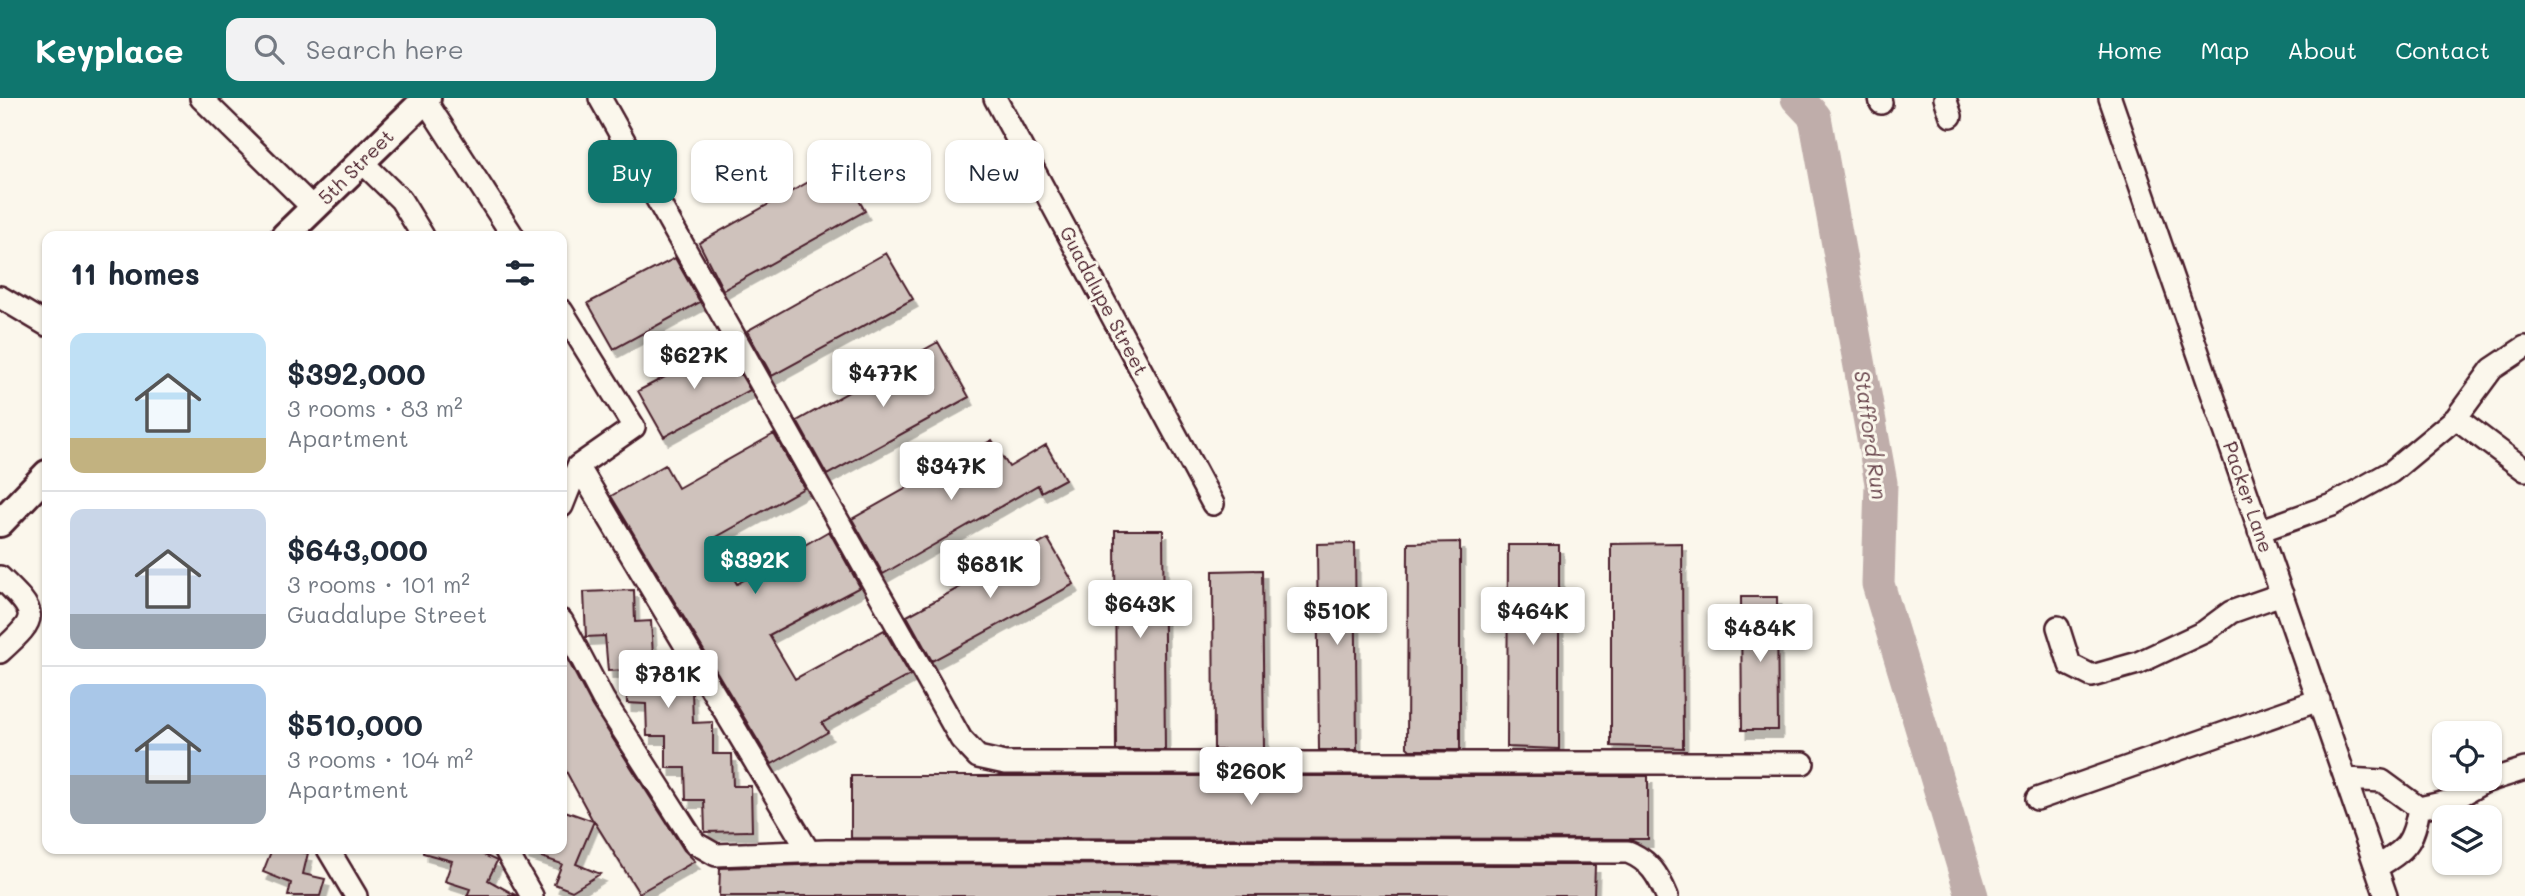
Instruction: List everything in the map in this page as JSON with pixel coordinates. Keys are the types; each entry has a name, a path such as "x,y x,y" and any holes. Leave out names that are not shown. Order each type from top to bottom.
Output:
{"main road":[{"name":"5th Street","path":"290,231 426,99"},
{"path":"0,523 42,479"}],"street":[{"path":"201,98 314,209"},
{"path":"600,98 961,739 978,757 1005,763 1803,763"},
{"name":"Guadalupe Street","path":"995,98 1213,504"},
{"name":"Packer Lane","path":"2110,98 2386,896"},
{"path":"426,99 510,231"},
{"path":"361,162 401,201 419,231"},
{"path":"0,297 42,322"},
{"path":"567,319 634,427 578,466 567,494"},
{"path":"2259,531 2332,505 2391,472 2456,418 2492,369 2525,347"},
{"path":"2456,418 2525,470"},
{"path":"578,466 809,852"},
{"path":"0,577 26,603 31,614 27,628 0,652"},
{"path":"2058,627 2070,665 2092,676 2138,663 2204,632 2231,612 2282,594"},
{"path":"567,631 603,699 695,843 716,855 809,852 1628,852 1643,858 1657,874 1667,896"},
{"path":"2037,799 2319,700"},
{"path":"2347,779 2382,781 2419,808 2451,801 2484,782 2525,769"},
{"path":"2376,867 2403,852 2414,834 2419,808"},
{"path":"331,854 356,896"},
{"path":"508,854 532,896"}],"building":[{"path":"807,183 807,203 860,203 865,211 723,290 699,243 771,203 793,203 793,191"},
{"path":"886,253 913,299 772,376 747,331"},
{"path":"675,258 700,302 614,349 588,303"},
{"path":"938,342 969,397 827,475 797,421"},
{"path":"724,346 750,390 664,437 638,391"},
{"path":"774,434 804,488 711,540 737,584 829,531 860,587 769,635 795,679 884,630 910,675 822,723 828,732 772,764 611,496 665,465 678,488"},
{"path":"992,440 1009,467 1046,445 1065,479 1041,492 1038,485 883,574 852,519"},
{"path":"1115,530 1163,530 1165,750 1116,750"},
{"path":"1048,539 1074,584 932,661 907,616"},
{"path":"1460,542 1460,750 1410,750 1407,747 1408,543"},
{"path":"1355,543 1357,750 1319,750 1317,544"},
{"path":"1682,543 1683,748 1611,746 1611,544"},
{"path":"1508,545 1559,545 1559,749 1507,747"},
{"path":"1262,570 1264,750 1214,750 1213,571"},
{"path":"634,590 635,622 651,621 653,655 672,654 675,690 692,690 693,723 713,722 713,754 732,754 733,786 751,786 752,831 705,832 704,800 686,800 685,768 666,768 666,736 647,736 646,704 627,703 626,670 608,671 605,636 586,637 584,592"},
{"path":"1741,597 1777,597 1778,730 1742,730"},
{"path":"567,658 592,706 684,850 695,861 639,893 594,821 576,864 600,874 572,891 554,884 562,864 533,854 567,854 567,812 593,821 567,773"},
{"path":"851,776 1648,776 1648,839 851,838"},
{"path":"270,854 308,854 303,874 325,879 320,896 288,896 291,883 263,872"},
{"path":"427,854 482,854 497,861 488,880 517,896 467,896 470,889 445,881 452,861"},
{"path":"826,864 1595,865 1594,896 719,896 720,868"}],"waterway":[{"name":"Stafford Run","path":"1797,98 1815,117 1881,483 1878,584 1972,896"}]}
